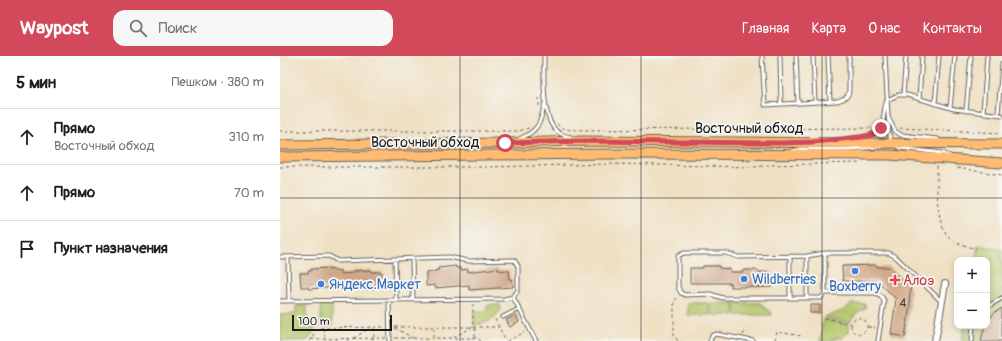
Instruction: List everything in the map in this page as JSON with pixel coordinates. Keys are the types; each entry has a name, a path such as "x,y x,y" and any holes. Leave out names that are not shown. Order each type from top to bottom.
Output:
{"main road":[{"name":"Восточный обход","path":"280,145 586,141 1002,144"},
{"name":"Восточный обход","path":"280,157 770,154 889,155 1002,163"}],"street":[{"path":"935,341 945,284"}],"lane":[{"path":"544,56 545,98 548,118 558,133 586,141"},
{"path":"762,56 765,105 844,100 848,96 850,83 849,56"},
{"path":"780,56 781,104"},
{"path":"796,56 798,103"},
{"path":"813,56 814,102"},
{"path":"828,56 830,101"},
{"path":"885,56 889,134 888,144"},
{"path":"904,95 906,56"},
{"path":"919,98 922,56"},
{"path":"936,104 939,56"},
{"path":"950,108 955,56"},
{"path":"966,111 971,56"},
{"path":"983,113 987,56"},
{"path":"813,142 862,137 875,134 881,128 884,108 887,100 898,95 919,98 950,108 1000,115 1002,63"},
{"path":"505,143 520,139 530,134 537,128 542,120 545,98"},
{"path":"888,117 895,131 901,135 974,143"},
{"path":"888,144 889,134"},
{"path":"770,154 801,149 874,148 888,144 899,148 942,153 961,160"},
{"path":"825,253 825,293 821,298 723,298 710,294 685,294 681,293 678,287 678,256 681,254 726,253 738,257 790,257 825,253 890,253 942,302"},
{"path":"280,257 329,256 338,261 412,258 449,258 468,261 514,260 518,266 518,290 513,298"},
{"path":"807,256 807,298"},
{"path":"288,257 289,301"},
{"path":"790,257 790,298"},
{"path":"412,258 413,300"},
{"path":"395,259 396,300"},
{"path":"825,293 878,294 884,300 878,341"},
{"path":"280,301 473,300 513,298"},
{"path":"513,298 536,341"},
{"path":"990,305 1002,298"},
{"path":"389,300 390,340"},
{"path":"503,317 519,309"},
{"path":"972,341 973,329"},
{"path":"710,341 712,336 716,334 754,341"}],"path":[{"path":"539,98 539,106"},
{"path":"557,124 562,128 571,130 877,128"},
{"path":"280,131 519,130 530,127"},
{"path":"899,128 1002,133"},
{"path":"280,167 490,167 611,164 756,167 768,165 860,163"},
{"path":"937,166 937,203 944,228 952,240 976,249"},
{"path":"952,168 1002,175"},
{"path":"678,341 674,335 674,301 681,293"},
{"path":"473,300 475,338"},
{"path":"825,318 852,324"},
{"path":"860,318 866,321 867,327 864,332 859,334 853,331 852,324 854,320 860,318"},
{"path":"495,319 507,341 530,330"},
{"path":"413,338 394,327 499,327"},
{"path":"434,327 434,338"},
{"path":"452,338 474,327"},
{"path":"867,327 880,329"},
{"path":"309,341 318,328 389,328"},
{"path":"323,328 326,341"},
{"path":"348,341 370,328"},
{"path":"374,328 374,338"},
{"path":"742,339 744,328"},
{"path":"775,341 777,332 802,336"},
{"path":"310,339 374,338 390,340 413,338 477,338 481,341"}],"green space":[{"path":"978,245 1002,250 1002,341 962,341 964,329 990,329 990,257 976,257"},
{"path":"688,303 709,303 709,315 688,315"},
{"path":"711,303 734,303 734,315 711,315"},
{"path":"735,303 760,303 773,315 736,315"},
{"path":"852,304 865,304 865,309 856,314 850,323 824,317 842,311"},
{"path":"321,305 332,305 332,326 321,327"},
{"path":"500,305 500,309 495,317 483,324 474,325 474,311 487,311 487,306"},
{"path":"296,306 307,306 307,327 317,327 307,341 280,341 280,315 296,314"},
{"path":"823,319 849,325 849,331 843,338 837,338 831,341 820,341"}],"building":[{"path":"875,265 878,267 889,267 911,288 905,337 891,334 896,299 878,281 843,281 842,266"},
{"path":"456,266 456,268 461,268 461,270 468,269 468,272 498,268 498,270 509,271 513,287 469,290 469,285 435,288 435,285 426,286 426,272 439,270 438,268"},
{"path":"703,266 719,266 719,268 730,269 730,272 758,270 758,272 771,272 772,287 731,287 730,283 690,283 690,268 703,268"},
{"path":"328,268 329,270 334,269 334,271 341,271 341,274 353,273 353,271 371,270 371,272 382,272 383,286 374,287 374,289 351,290 351,288 342,289 342,287 308,289 308,287 301,287 300,273 308,273 311,269"},
{"path":"810,305 820,305 820,313 810,313"},
{"path":"1002,308 1002,341 981,341 984,329 990,329 990,318 994,313"},
{"path":"516,315 519,322 510,327 506,320"}],"place":[{"name":"Boxberry","path":"855,271"},
{"name":"Wildberries","path":"744,279"},
{"name":"Алоэ","path":"895,280"},
{"name":"Яндекс.Маркет","path":"321,284"}],"route":[{"path":"505,143 586,141 813,142 862,137 875,134 881,128"}]}
